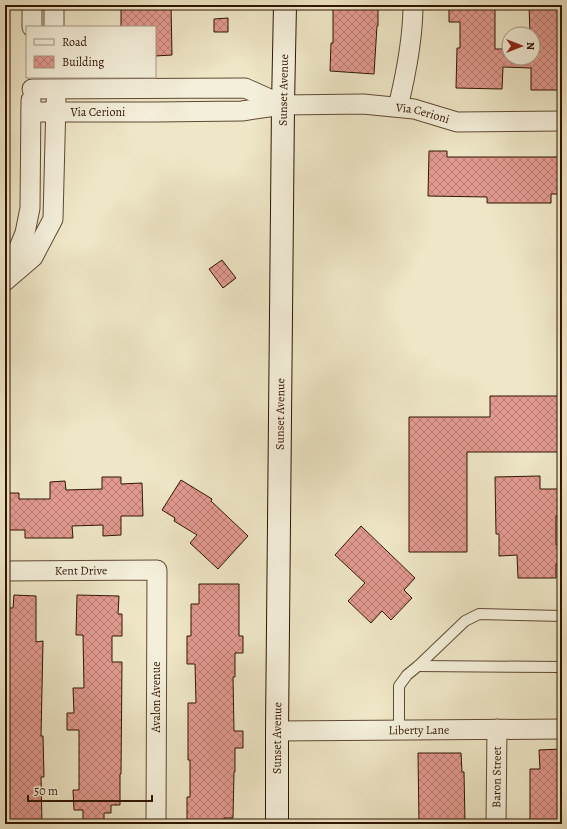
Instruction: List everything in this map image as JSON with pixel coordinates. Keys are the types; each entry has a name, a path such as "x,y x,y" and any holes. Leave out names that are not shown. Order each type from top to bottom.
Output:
{"main road":[{"name":"Sunset Avenue","path":"277,824 283,105 286,5"}],"street":[{"path":"32,5 32,26"},
{"path":"54,5 54,26"},
{"path":"398,107 408,67 413,5"},
{"name":"Via Cerioni","path":"5,258 18,250 25,232 30,208 32,83 244,88 283,105"},
{"name":"Via Cerioni","path":"5,281 33,257 53,219 56,83"},
{"name":"Via Cerioni","path":"31,112 242,111 283,105 363,104 414,109 457,122 562,121"},
{"name":"Kent Drive","path":"5,571 156,570"},
{"name":"Avalon Avenue","path":"156,570 156,824"},
{"name":"Liberty Lane","path":"277,731 562,728"},
{"name":"Baron Street","path":"496,824 497,729"}],"lane":[{"path":"399,730 399,686 407,675 465,621 479,614 562,616"},
{"path":"418,666 562,667"}],"building":[{"path":"121,5 171,5 172,55 156,56 156,26 121,26"},
{"path":"333,5 378,5 378,26 374,74 330,71 331,43 333,43"},
{"path":"449,5 495,5 495,49 501,49 501,66 541,66 541,26 530,26 529,5 562,5 562,90 531,90 531,68 503,67 502,89 456,88 457,48 460,48 460,22 449,22"},
{"path":"228,18 228,32 214,32 214,19"},
{"path":"429,151 447,151 447,157 560,157 560,194 551,194 551,203 487,203 487,197 428,196"},
{"path":"222,260 236,278 223,288 209,269"},
{"path":"490,396 562,396 562,452 467,452 467,552 409,552 409,417 490,417"},
{"path":"540,476 540,489 562,489 562,516 556,516 556,545 562,545 562,564 556,564 556,578 518,578 517,555 499,556 499,534 496,534 495,477"},
{"path":"102,477 121,477 121,484 142,483 143,516 121,516 121,535 103,536 103,525 72,526 73,538 25,538 25,530 5,530 5,493 19,493 19,499 50,499 50,482 65,481 66,490 102,489"},
{"path":"181,480 212,499 211,501 248,536 218,569 190,543 197,535 174,521 175,518 162,510"},
{"path":"361,526 415,578 404,590 412,598 391,620 382,611 371,623 348,601 365,583 335,555"},
{"path":"199,584 239,584 239,636 243,636 243,653 235,653 235,677 233,677 234,731 243,731 243,748 235,748 233,818 224,818 224,824 187,824 187,797 190,797 190,760 188,760 188,703 196,703 195,664 187,664 187,636 191,636 191,604 199,604"},
{"path":"14,595 36,596 36,642 43,641 41,736 43,736 44,777 41,777 42,824 5,824 5,608 13,608"},
{"path":"77,595 119,596 118,614 122,614 122,636 112,636 112,662 122,662 120,805 111,805 111,813 104,813 104,822 83,822 83,810 74,810 73,790 79,790 79,730 67,730 67,713 74,713 73,688 84,688 83,635 76,635"},
{"path":"562,749 562,824 530,823 530,769 540,769 539,750"},
{"path":"418,753 461,753 462,772 464,772 465,822 455,822 455,824 419,824"}]}
